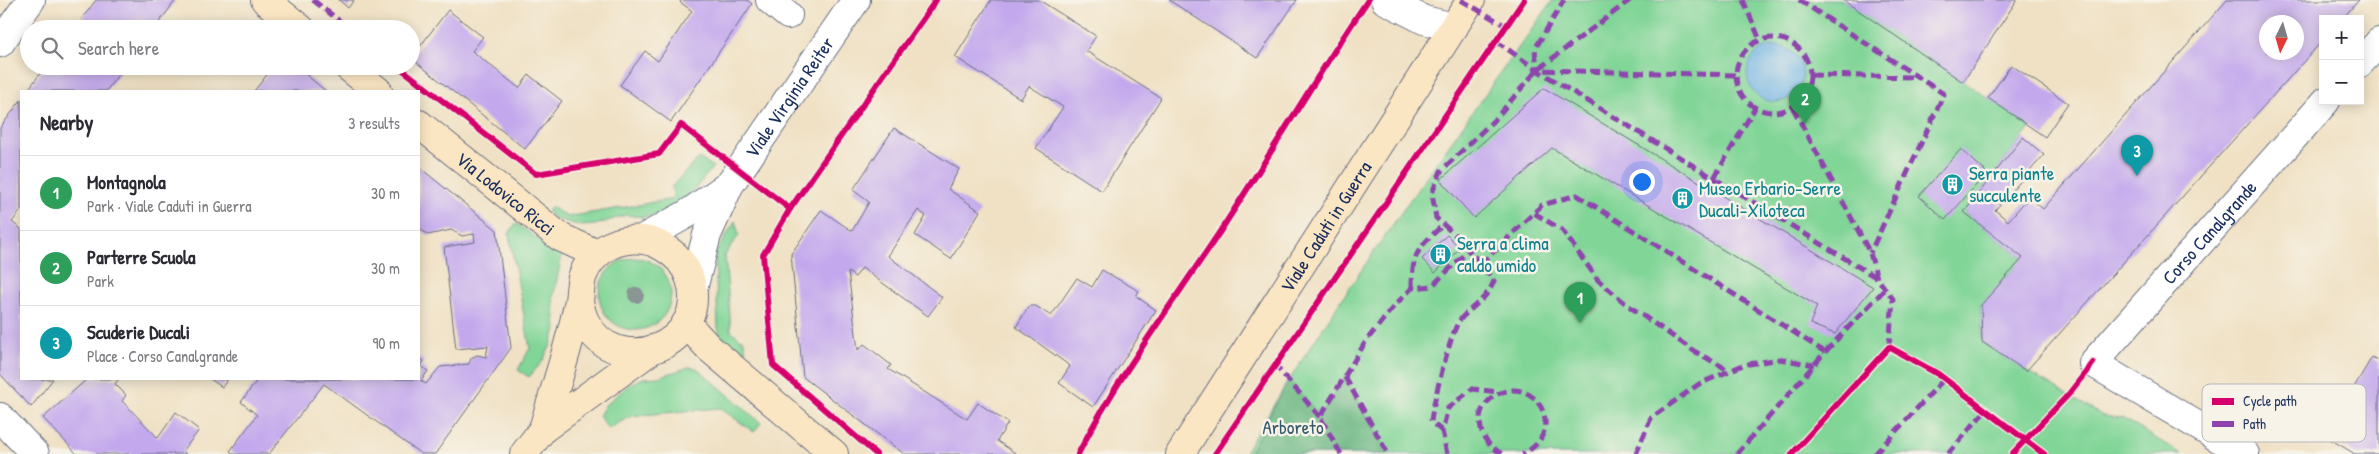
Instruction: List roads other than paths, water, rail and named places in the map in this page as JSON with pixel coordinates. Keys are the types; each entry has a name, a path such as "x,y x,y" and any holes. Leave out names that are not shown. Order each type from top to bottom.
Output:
{"main road":[{"path":"265,0 290,20"},
{"name":"Viale Caduti in Guerra","path":"1180,454 1471,0"},
{"path":"358,75 377,90"},
{"name":"Via Lodovico Ricci","path":"420,125 560,237 597,254"},
{"name":"Viale Virginia Reiter","path":"543,429 579,303 582,276 597,254 618,242 642,240 660,245 676,256 687,271 693,289 692,307 686,323 677,336 664,346 650,351 630,353 612,348 596,336 585,321 579,303"},
{"path":"686,323 709,348 834,454"},
{"name":"Viale Virginia Reiter","path":"524,454 543,429 650,351"}],"street":[{"path":"0,44 31,0"},
{"name":"Viale Virginia Reiter","path":"642,240 687,214 730,184 856,0"},
{"path":"1385,0 1424,20 1454,27"},
{"path":"2363,60 2379,42"},
{"name":"Corso Canalgrande","path":"2202,428 2093,363 2322,105"},
{"path":"693,289 706,235 730,184"},
{"path":"0,417 35,454"},
{"name":"Corso Canalgrande","path":"2225,442 2245,454"}],"water":[{"path":"1775,46 1790,51 1798,59 1803,74 1798,89 1790,97 1775,102 1760,97 1752,89 1747,74 1752,59 1760,51"}],"place":[{"name":"Parterre Scuola","path":"1805,124"},
{"name":"Scuderie Ducali","path":"2137,176"},
{"name":"Serra piante succulente","path":"1953,184"},
{"name":"Museo Erbario-Serre Ducali-Xiloteca","path":"1683,199"},
{"name":"Serra a clima caldo umido","path":"1441,254"},
{"name":"Montagnola","path":"1580,323"}],"park label":[{"name":"Arboreto","path":"1293,427"}]}
